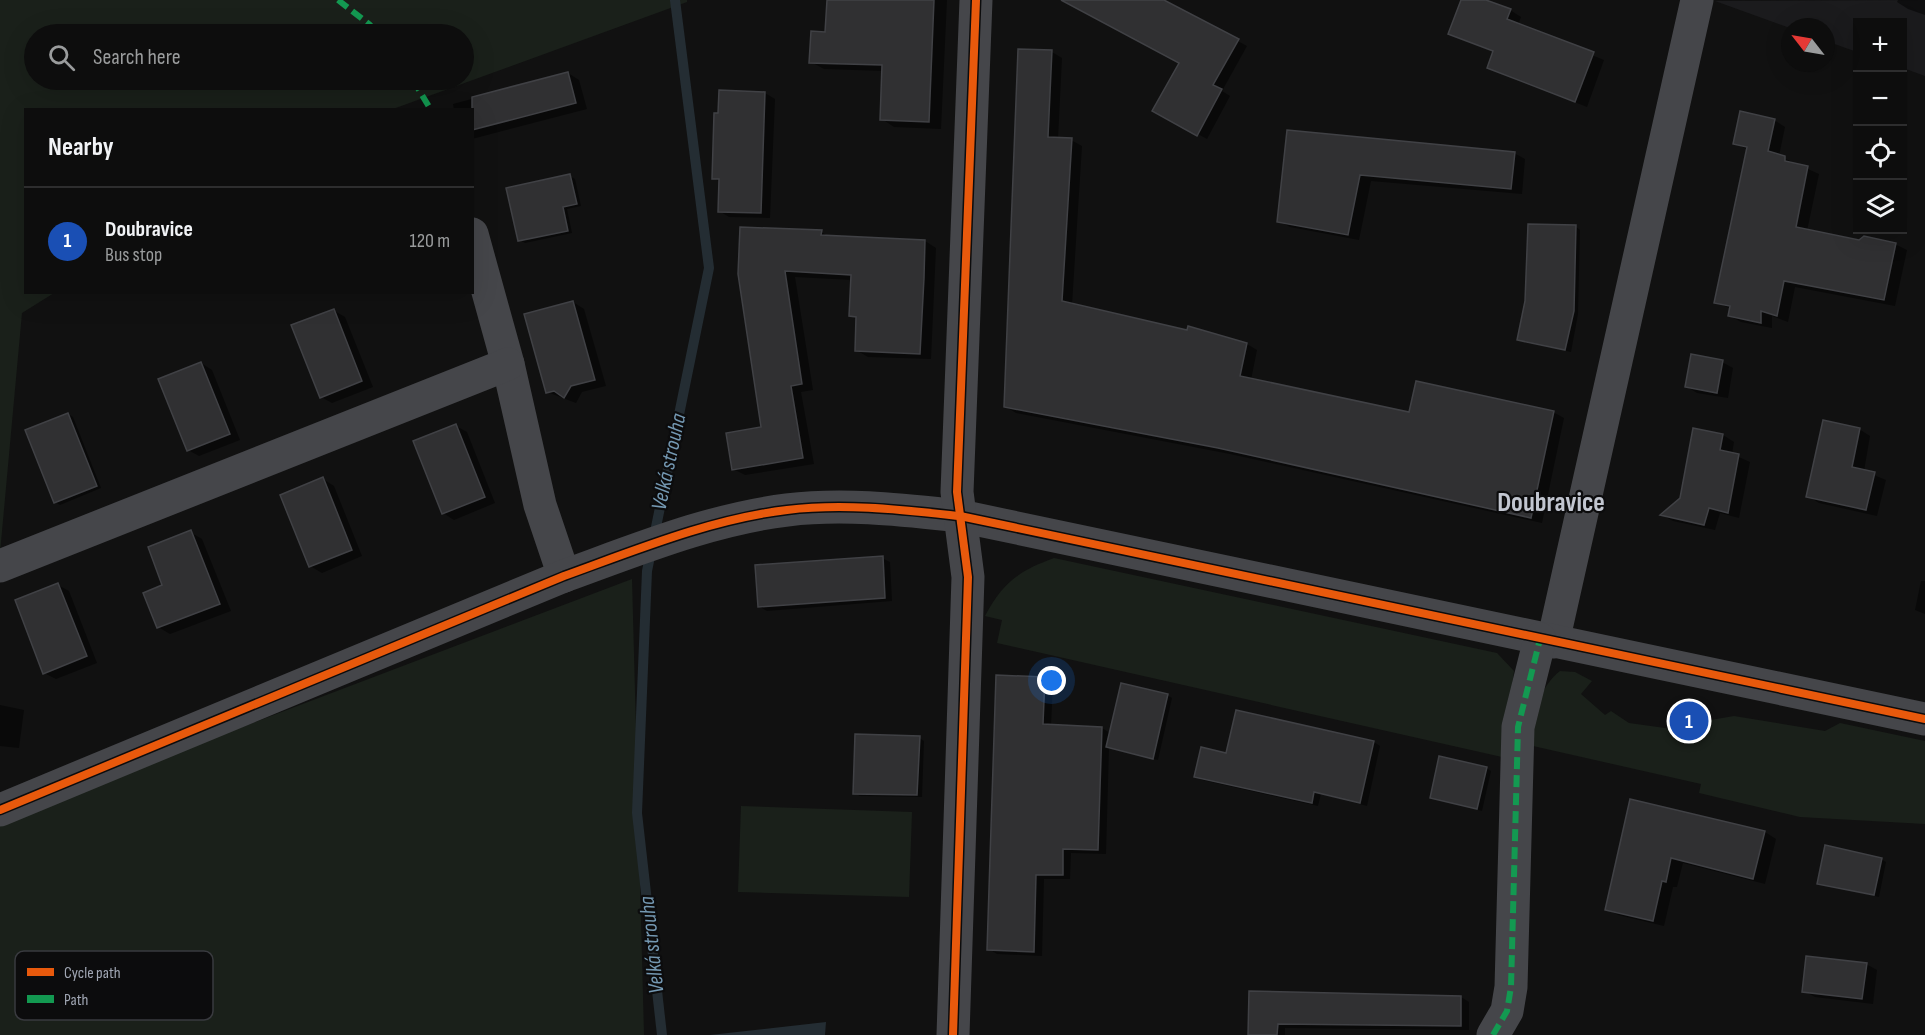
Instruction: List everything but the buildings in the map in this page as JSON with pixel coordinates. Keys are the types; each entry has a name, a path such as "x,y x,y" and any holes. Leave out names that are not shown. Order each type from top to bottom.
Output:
{"street":[{"path":"953,1035 968,577 957,492 976,0"},
{"path":"1492,1035 1506,1011 1511,987 1517,736 1546,641 1697,0"},
{"path":"474,241 508,364 540,505 564,576"},
{"path":"0,566 508,364"},
{"path":"0,810 564,576 630,552 748,516 824,507 874,508 960,516 1925,719"}],"shaded area":[{"path":"0,0 687,0 687,2 474,80 474,24 24,24 24,90 445,90 396,108 24,108 24,294 52,294 22,313 0,553"},
{"path":"1925,0 1925,76 1907,69 1907,18 1853,18 1853,51 1835,44 1835,18 1781,18 1781,25 1715,1"},
{"path":"1054,558 1497,653 1514,671 1502,757 997,643 1002,620 985,616 998,594 1022,573"},
{"path":"632,579 644,1035 0,1035 0,826 147,763"},
{"path":"1560,671 1575,672 1592,681 1581,694 1605,715 1611,711 1629,723 1701,733 1705,721 1734,716 1825,731 1840,723 1925,741 1925,824 1800,817 1699,793 1701,784 1533,746 1533,726 1541,695"},
{"path":"741,806 912,812 909,897 738,892"},
{"path":"826,1022 825,1035 710,1035"}],"waterway":[{"name":"Velká strouha","path":"662,1035 637,813 647,571 709,268 675,0"}],"marked path":[{"path":"338,0 369,24"},
{"path":"419,90 430,108"},
{"path":"1493,1035 1507,1011 1511,987 1518,727 1540,639"}],"cycle path":[{"path":"953,1035 968,577 957,492 976,0"},
{"path":"0,810 564,576 646,546 730,520 787,510 830,507 874,508 960,516 1925,719"}],"place":[{"name":"Doubravice","path":"1689,721"}],"district":[{"name":"Doubravice","path":"1551,503"}]}
